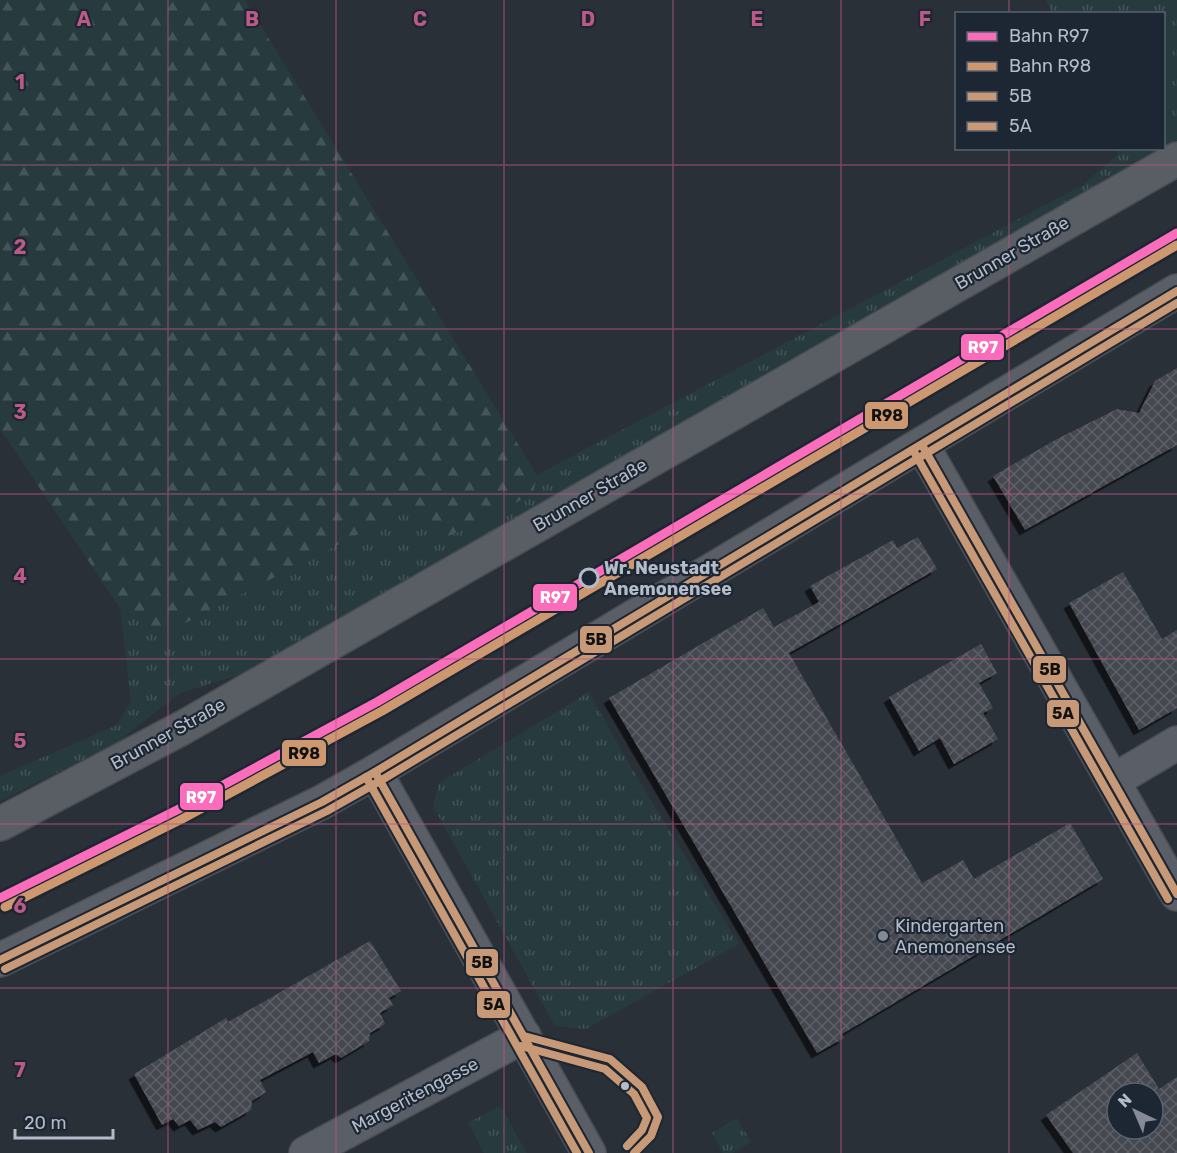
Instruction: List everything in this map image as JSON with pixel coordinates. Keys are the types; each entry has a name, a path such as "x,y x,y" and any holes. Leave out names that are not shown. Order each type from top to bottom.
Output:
{"main road":[{"name":"Brunner Straße","path":"0,824 184,727 1177,159"}],"street":[{"path":"0,960 322,802 375,772 1177,291"},
{"path":"922,444 1177,894"},
{"path":"1113,781 1177,742"},
{"path":"375,772 589,1153"},
{"name":"Margeritengasse","path":"306,1153 524,1036"}],"green space":[{"path":"0,0 245,0 537,475 533,494 435,543 411,507 162,635 120,608 0,429"},
{"path":"1046,0 1177,0 1177,140 1165,147 1165,12 1052,12"},
{"path":"1116,150 1160,150 245,673 180,693 115,744 0,801 0,776 117,725 131,701 120,608 162,635 411,507 435,543 533,494 537,475 1083,185 1118,154"},
{"path":"589,692 629,764 739,944 586,1029 555,1026 433,806 439,783"},
{"path":"500,1106 527,1153 484,1153 468,1123"},
{"path":"737,1118 751,1142 733,1153 723,1153 712,1133"}],"building":[{"path":"1177,368 1177,445 1025,530 993,476 1055,440 1117,409 1139,413 1155,381"},
{"path":"918,537 937,569 789,653 922,883 963,860 974,879 1070,823 1103,879 842,1034 844,1038 817,1053 609,698 763,608 774,627 819,602 810,586 893,540 897,548"},
{"path":"1123,572 1162,639 1177,630 1177,708 1139,730 1069,603"},
{"path":"981,644 997,673 979,683 993,708 983,713 998,739 954,764 940,738 919,751 889,697"},
{"path":"370,941 401,991 389,998 393,1005 380,1013 385,1024 370,1033 369,1041 341,1058 336,1054 319,1063 313,1052 260,1080 266,1092 252,1101 251,1110 221,1127 215,1122 198,1130 190,1120 179,1126 173,1119 162,1125 134,1074 226,1018 228,1022"},
{"path":"1137,1053 1154,1081 1105,1081 1105,1141 1165,1141 1165,1085 1177,1077 1177,1153 1073,1153 1046,1115"}],"rail line":[{"name":"R97","path":"0,898 177,810 377,702 1177,233"},
{"name":"R98","path":"5,907 182,819 382,711 1177,245"}],"transit line":[{"name":"5B","path":"0,960 322,802 375,772 1177,291"},
{"name":"5A","path":"5,969 327,811 380,781 1177,303"},
{"name":"5B","path":"922,445 1177,894"},
{"name":"5A","path":"913,450 1168,899"},
{"name":"5B","path":"375,772 589,1153"},
{"name":"5A","path":"366,777 577,1153"},
{"name":"5B","path":"524,1036 610,1059 642,1087 658,1117 651,1136 634,1153"},
{"name":"5A","path":"521,1046 605,1069 634,1094 647,1118 642,1130 627,1146"}],"place":[{"name":"Wr. Neustadt Anemonensee","path":"589,578"},
{"name":"Kindergarten Anemonensee","path":"883,936"}]}
